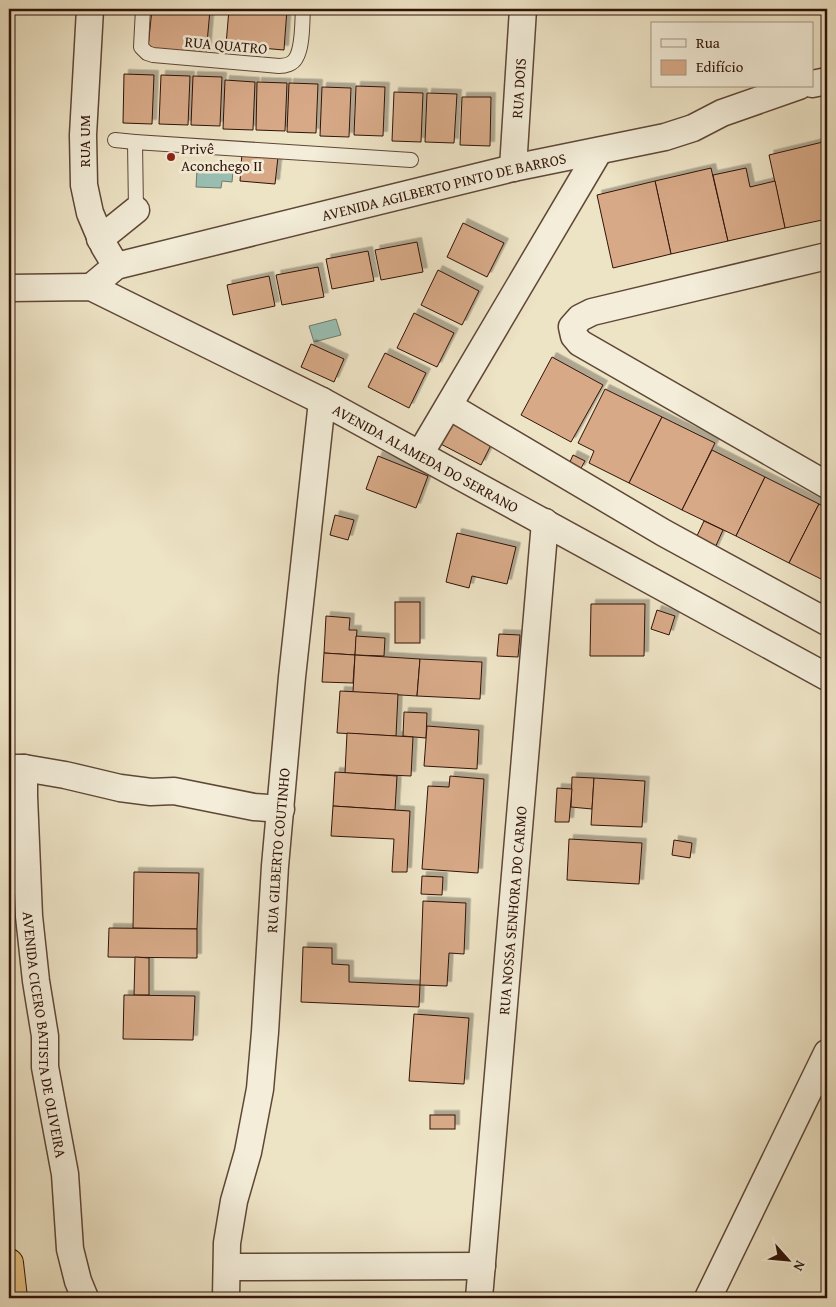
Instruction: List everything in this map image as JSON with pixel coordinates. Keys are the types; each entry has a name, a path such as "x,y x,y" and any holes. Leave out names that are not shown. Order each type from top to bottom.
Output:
{"highway":[{"path":"9,1263 13,1298"}],"street":[{"name":"RUA UM","path":"90,9 83,135 84,185 90,213 100,239 116,266"},
{"name":"RUA DOIS","path":"513,168 523,9"},
{"path":"814,84 827,81"},
{"name":"AVENIDA AGILBERTO PINTO DE BARROS","path":"91,287 116,266 513,168 665,138 693,128 722,113 793,88"},
{"path":"420,454 599,151"},
{"path":"100,239 136,210"},
{"path":"827,256 592,312 580,318 572,327 574,336 580,343 827,485"},
{"name":"AVENIDA ALAMEDA DO SERRANO","path":"9,288 91,287 322,401 827,677"},
{"name":"RUA GILBERTO COUTINHO","path":"226,1298 228,1243 234,1200 248,1152 260,1089 275,866 292,677 322,401"},
{"path":"449,406 664,533 827,622"},
{"name":"RUA NOSSA SENHORA DO CARMO","path":"479,1298 544,522"},
{"path":"17,768 65,775 120,788 151,792 174,791 254,807 281,809"},
{"name":"AVENIDA CICERO BATISTA DE OLIVEIRA","path":"17,768 24,796 29,916 36,982 45,1036 47,1075 66,1174 70,1249 78,1281 85,1298"},
{"path":"708,1298 827,1053"},
{"path":"227,1267 482,1266"}],"lane":[{"name":"RUA QUATRO","path":"142,9 141,48 147,53 279,66 292,63 296,58 303,9"},
{"path":"115,140 411,160"},
{"path":"135,142 136,210"}],"water":[{"path":"197,169 233,171 232,182 222,181 221,188 196,187"},
{"path":"336,319 341,335 314,342 309,326"}],"building":[{"path":"152,9 210,10 206,54 148,48"},
{"path":"229,9 287,9 284,50 226,45"},
{"path":"124,74 154,75 152,124 123,123"},
{"path":"161,75 190,76 188,125 159,124"},
{"path":"193,76 222,77 220,126 191,125"},
{"path":"225,80 255,82 253,130 223,129"},
{"path":"257,82 287,83 285,131 256,130"},
{"path":"289,83 318,84 316,133 287,132"},
{"path":"356,86 385,87 383,136 354,135"},
{"path":"322,87 351,88 349,137 320,136"},
{"path":"394,92 423,93 421,142 392,141"},
{"path":"427,93 457,94 454,143 425,142"},
{"path":"462,97 491,97 490,146 460,145"},
{"path":"827,141 827,219 785,228 769,155"},
{"path":"242,153 278,157 275,184 240,181"},
{"path":"711,168 728,241 671,254 655,181"},
{"path":"746,168 750,187 775,181 785,228 728,241 713,175"},
{"path":"655,181 671,254 613,268 597,195"},
{"path":"463,223 504,243 487,277 447,257"},
{"path":"417,242 423,272 381,280 375,250"},
{"path":"368,251 374,281 332,289 326,259"},
{"path":"318,267 324,297 282,305 276,275"},
{"path":"438,270 479,291 462,325 421,305"},
{"path":"269,276 275,306 233,315 227,285"},
{"path":"414,313 454,333 437,367 397,348"},
{"path":"311,344 344,359 334,382 301,367"},
{"path":"385,353 426,373 409,408 368,387"},
{"path":"552,357 603,385 571,442 521,415"},
{"path":"605,389 662,417 629,483 589,463 594,451 578,443"},
{"path":"450,417 494,439 481,465 437,442"},
{"path":"662,417 715,443 682,510 629,483"},
{"path":"712,450 765,477 736,536 682,510"},
{"path":"573,455 585,461 580,470 569,464"},
{"path":"378,456 428,476 416,508 366,489"},
{"path":"765,477 819,504 789,563 736,536"},
{"path":"819,504 827,508 827,582 789,563"},
{"path":"335,515 354,520 348,540 330,535"},
{"path":"704,521 723,530 714,550 695,540"},
{"path":"457,533 516,547 507,584 472,576 469,588 446,582"},
{"path":"395,602 420,602 420,643 395,643"},
{"path":"591,604 645,604 644,656 590,656"},
{"path":"657,610 675,616 669,635 651,629"},
{"path":"326,616 350,618 349,630 357,630 355,655 324,653"},
{"path":"499,634 520,635 518,657 497,656"},
{"path":"356,636 385,638 384,656 355,655"},
{"path":"324,653 355,655 353,683 322,682"},
{"path":"355,655 420,659 417,696 353,692"},
{"path":"420,659 482,662 480,699 417,696"},
{"path":"340,691 398,694 396,736 337,733"},
{"path":"404,712 427,713 426,738 403,736"},
{"path":"427,726 479,730 477,769 424,766"},
{"path":"347,733 413,737 411,776 345,773"},
{"path":"335,772 397,776 395,810 333,806"},
{"path":"450,776 484,779 478,873 422,869 428,786 449,787"},
{"path":"572,777 594,778 592,809 571,807"},
{"path":"594,778 645,781 642,827 591,825"},
{"path":"557,788 572,789 569,822 555,822"},
{"path":"333,806 410,811 407,872 392,872 394,839 331,836"},
{"path":"569,839 642,843 639,884 567,880"},
{"path":"674,840 692,843 690,858 672,855"},
{"path":"134,872 199,873 197,929 133,928"},
{"path":"422,876 443,877 442,895 421,894"},
{"path":"423,901 466,903 464,954 449,953 447,986 420,985"},
{"path":"109,928 197,929 197,958 108,957"},
{"path":"303,947 332,948 332,964 349,965 349,982 420,985 419,1007 301,1002"},
{"path":"135,957 149,958 149,995 134,995"},
{"path":"124,995 195,996 193,1040 123,1039"},
{"path":"414,1014 469,1018 464,1084 409,1081"},
{"path":"430,1115 455,1115 455,1129 430,1129"}],"place":[{"name":"Privê Aconchego II","path":"171,157"}]}
